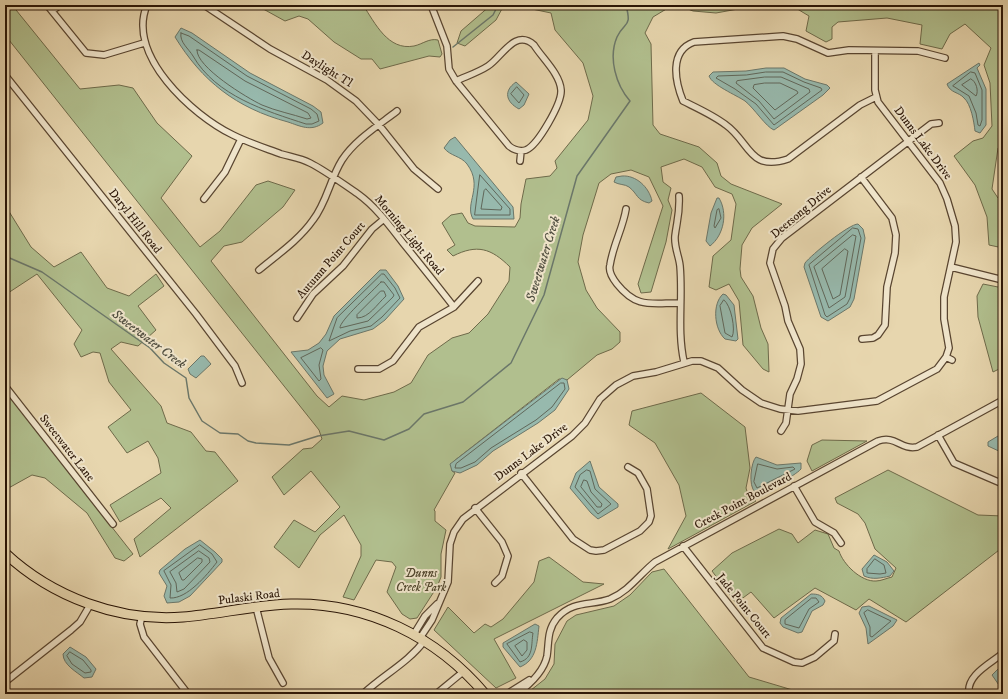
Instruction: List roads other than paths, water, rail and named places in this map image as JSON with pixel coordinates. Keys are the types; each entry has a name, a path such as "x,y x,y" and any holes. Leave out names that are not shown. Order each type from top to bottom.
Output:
{"main road":[{"name":"Pulaski Road","path":"5,553 39,580 90,605 142,616 182,617 256,607 293,604 342,608 382,619 420,637 444,653 464,671 485,694"}],"street":[{"path":"47,5 86,53 104,55 144,43"},
{"path":"52,11 60,5"},
{"name":"Morning Light Road","path":"146,5 142,21 146,49 161,73 180,95 213,123 241,139 299,158 311,164 370,204 384,219 454,307"},
{"name":"Daylight Tl","path":"204,5 270,50 327,80 356,101 379,125 414,169 438,189"},
{"path":"433,6 447,46 449,69 456,81 509,146 515,150 521,151 532,145 552,117 561,92 558,80 534,45 529,41 522,40 516,41 487,67 456,81"},
{"path":"875,50 876,97 860,105 788,159 779,162 765,161 753,156 728,125 683,101 678,86 676,62 680,46 694,42 783,36 797,39 828,53 850,50 875,50 918,51 945,58"},
{"name":"Daryl Hill Road","path":"5,75 196,314 235,366 242,384"},
{"name":"Dunns Lake Drive","path":"363,694 374,683 398,667 432,620 438,602 448,582 450,544 454,532 463,519 579,430 600,399 616,385 633,376 656,372 684,362 696,361 710,364 761,403 771,407 788,410 807,411 877,401 937,369 949,359 948,338 943,309 956,234 948,199 940,184 876,97"},
{"path":"259,270 312,221 328,194 333,178 343,159 354,146 397,111"},
{"name":"Deersong Drive","path":"781,431 786,423 790,394 800,372 800,349 788,322 785,306 772,272 771,256 782,238 931,124 939,123"},
{"path":"204,199 225,172 241,139"},
{"path":"520,161 521,151"},
{"path":"861,177 892,218 896,235 895,253 887,287 885,325 878,335 873,338 862,339"},
{"path":"679,196 680,214 675,236 675,247 680,266 680,342 684,362"},
{"path":"626,209 610,265 612,276 626,296 632,300 639,302 680,303"},
{"name":"Autumn Point Court","path":"297,318 313,294 343,266 372,229 384,219"},
{"path":"951,267 1003,280"},
{"path":"358,369 372,370 386,366 393,361 419,327 454,307 478,281"},
{"name":"Sweetwater Lane","path":"5,386 54,451 113,524"},
{"name":"Creek Point Boulevard","path":"517,694 535,677 545,663 548,636 552,627 563,613 581,604 611,599 626,590 655,562 878,441 891,439 910,448 917,447 1003,400"},
{"path":"938,435 954,463 1003,484"},
{"path":"521,473 573,540 590,550 596,551 604,550 640,531 649,522 651,516 647,489 638,473 628,467"},
{"path":"794,486 815,522 834,533 841,543"},
{"path":"476,508 502,542 508,556 502,576 495,583"},
{"name":"Jade Point Court","path":"683,546 763,648 794,662 802,663 815,657 834,641 835,634"},
{"path":"5,682 80,622 90,605"},
{"path":"256,607 269,658 283,683"},
{"path":"142,616 140,624 144,637 188,694"},
{"path":"969,694 969,682 973,677 1003,653"},
{"path":"436,694 464,671"},
{"name":"Creek Point Boulevard","path":"507,694 535,677"}],"water":[{"path":"181,28 192,33 250,73 313,106 321,112 323,123 319,126 310,128 269,116 252,109 222,91 209,80 185,53 175,37"},
{"path":"979,63 980,65 977,68 986,89 986,125 980,133 975,131 969,104 962,96 952,91 947,84"},
{"path":"766,68 784,68 805,79 827,85 830,88 823,95 774,130 767,125 745,101 719,86 709,76 713,72 746,71"},
{"path":"516,82 529,94 524,105 519,109 511,103 508,96 509,89"},
{"path":"455,137 513,207 514,219 473,219 471,213 474,187 472,172 465,161 449,153 444,148 450,140"},
{"path":"627,176 641,183 648,191 652,201 649,203 645,202 626,185 614,182 616,177"},
{"path":"717,198 719,198 722,204 724,217 723,224 719,236 710,246 706,241 711,213"},
{"path":"858,224 863,229 865,238 854,299 850,307 828,321 821,317 804,267 805,263 839,234 853,225"},
{"path":"380,270 386,270 398,286 404,299 385,320 373,329 340,339 327,351 323,366 324,375 334,394 327,398 291,352 308,350 319,343 326,334 334,316"},
{"path":"723,294 726,295 734,305 738,339 736,341 725,339 718,329 716,310 719,298"},
{"path":"201,356 204,356 211,364 196,378 190,374 188,369"},
{"path":"562,378 567,380 569,389 555,410 538,423 493,451 477,465 460,473 452,471 450,464"},
{"path":"1003,433 1003,453 988,446 988,442"},
{"path":"756,457 777,465 801,463 801,469 779,484 759,492 755,492 752,485 751,474"},
{"path":"590,461 599,487 618,504 618,507 598,519 570,488 576,473"},
{"path":"200,540 222,559 222,562 190,596 179,602 167,603 164,596 167,586 159,573 160,570 185,549"},
{"path":"874,555 887,562 894,571 890,576 874,578 864,576 862,569"},
{"path":"811,594 820,595 825,601 823,605 812,611 802,632 798,633 783,627 780,623 781,618"},
{"path":"869,606 897,620 893,626 868,644 866,628 859,613 862,607"},
{"path":"535,624 539,626 535,650 530,660 520,667 503,647 503,643"},
{"path":"70,647 86,657 96,669 92,677 84,678 65,662 63,654"},
{"path":"1003,664 1003,691 992,675"}],"waterway":[{"path":"453,47 493,15 498,5"},
{"name":"Sweetwater Creek","path":"5,256 42,272 150,348 164,363 186,378 189,398 202,421 220,433 238,434 248,441 256,443 289,445 318,436 349,431 384,440 409,429 424,414 463,402 511,363 544,295 577,176 630,101 625,95 617,79 613,62 614,45 617,37 628,21 626,5"}],"park label":[{"name":"Dunns Creek Park","path":"421,580"}]}
